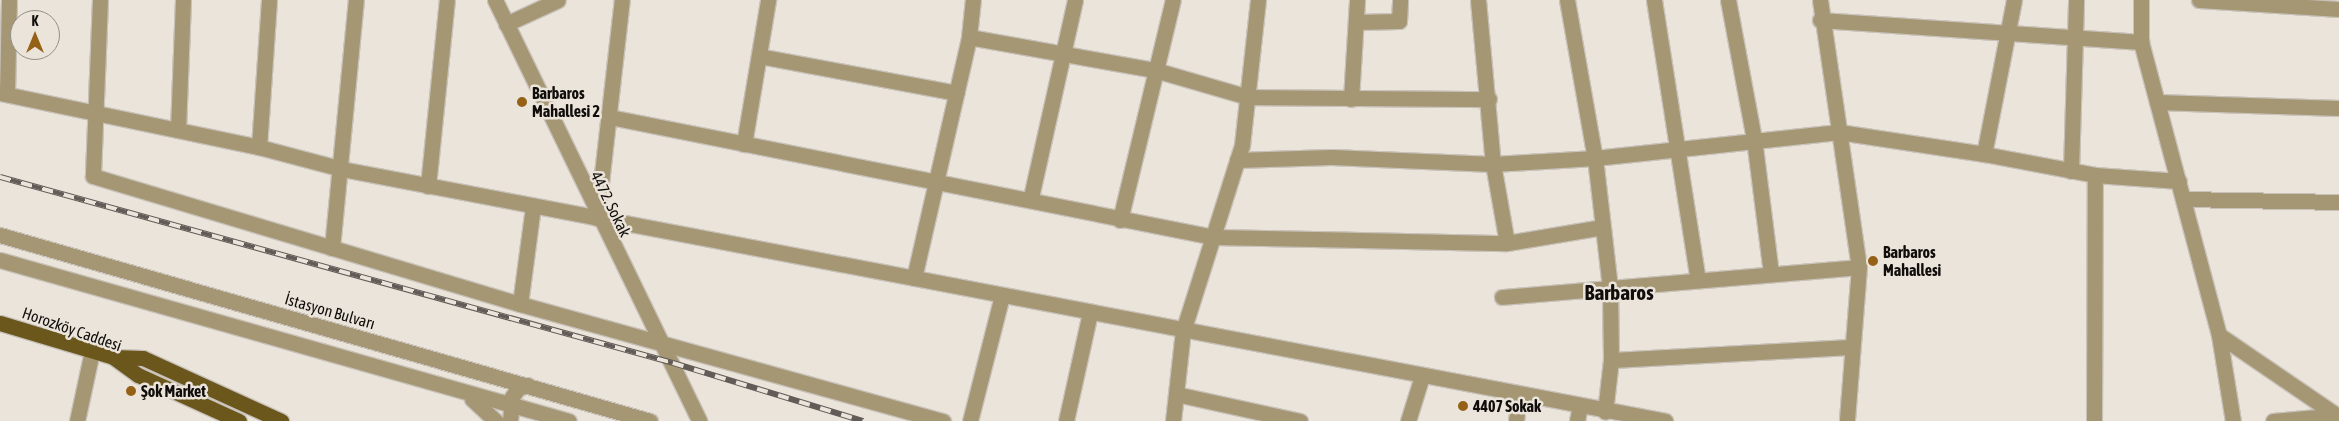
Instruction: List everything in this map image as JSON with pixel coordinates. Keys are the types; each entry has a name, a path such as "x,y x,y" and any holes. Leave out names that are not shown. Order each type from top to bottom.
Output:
{"main road":[{"name":"Horozköy Caddesi","path":"0,323 113,358 138,375 240,421"},
{"path":"113,358 143,358 281,421"}],"street":[{"path":"9,0 3,93 259,147 342,169 428,186 1519,395 1580,405 1626,417 1665,421"},
{"path":"100,0 93,176 520,304 943,421"},
{"path":"178,130 183,0"},
{"path":"259,147 269,0"},
{"path":"332,248 342,169 356,0"},
{"path":"428,186 447,0"},
{"name":"4472. Sokak","path":"495,0 597,218 663,344 699,421"},
{"path":"506,24 558,0"},
{"path":"597,218 622,0"},
{"path":"744,144 768,0"},
{"path":"914,278 938,180 969,37 973,0"},
{"path":"1031,197 1065,55 1075,0"},
{"path":"1120,220 1172,0"},
{"path":"1174,421 1183,331 1237,160 1248,97 1258,0"},
{"path":"1351,99 1357,0"},
{"path":"1356,22 1399,21 1400,0"},
{"path":"1478,0 1489,99 1493,164 1507,243"},
{"path":"1567,0 1595,158 1610,287 1611,360 1605,412"},
{"path":"1654,0 1698,280"},
{"path":"1728,0 1754,139 1771,274"},
{"path":"1820,0 1820,20 1859,267 1847,421"},
{"path":"1984,154 2014,0"},
{"path":"2071,171 2076,0"},
{"path":"2141,0 2141,42 2219,335 2233,421"},
{"path":"2199,0 2339,10"},
{"path":"1820,20 2007,32 2075,39 2141,42"},
{"path":"969,37 1156,70 1248,97 1489,99"},
{"path":"759,56 957,93"},
{"path":"2157,102 2339,108"},
{"path":"610,116 744,144 1031,197 1120,220 1214,237 1507,243 1603,228"},
{"path":"1237,160 1332,157 1493,164 1595,158 1754,139 1839,132 1984,154 2095,175 2179,181"},
{"path":"2094,421 2095,175"},
{"path":"2184,198 2339,202"},
{"path":"520,304 533,206"},
{"name":"İstasyon Bulvarı","path":"0,235 650,421"},
{"path":"0,260 466,393 510,414 569,421"},
{"path":"1502,297 1859,267"},
{"path":"970,421 1002,295"},
{"path":"1066,421 1090,312"},
{"path":"2219,335 2339,416"},
{"path":"1611,360 1852,347"},
{"path":"77,421 92,351"},
{"path":"1408,421 1422,376"},
{"path":"510,414 518,388 528,385 542,397 544,418"},
{"path":"466,393 496,421"},
{"path":"1176,394 1300,421"},
{"path":"1516,421 1519,395"},
{"path":"1577,421 1580,405"},
{"path":"2273,421 2339,416"}],"railway":[{"path":"0,177 673,363 863,421"}],"place":[{"name":"Barbaros Mahallesi 2","path":"522,102"},
{"name":"Barbaros Mahallesi","path":"1873,261"},
{"name":"Şok Market","path":"131,391"},
{"name":"4407 Sokak","path":"1463,406"}],"district":[{"name":"Barbaros","path":"1619,292"}]}
